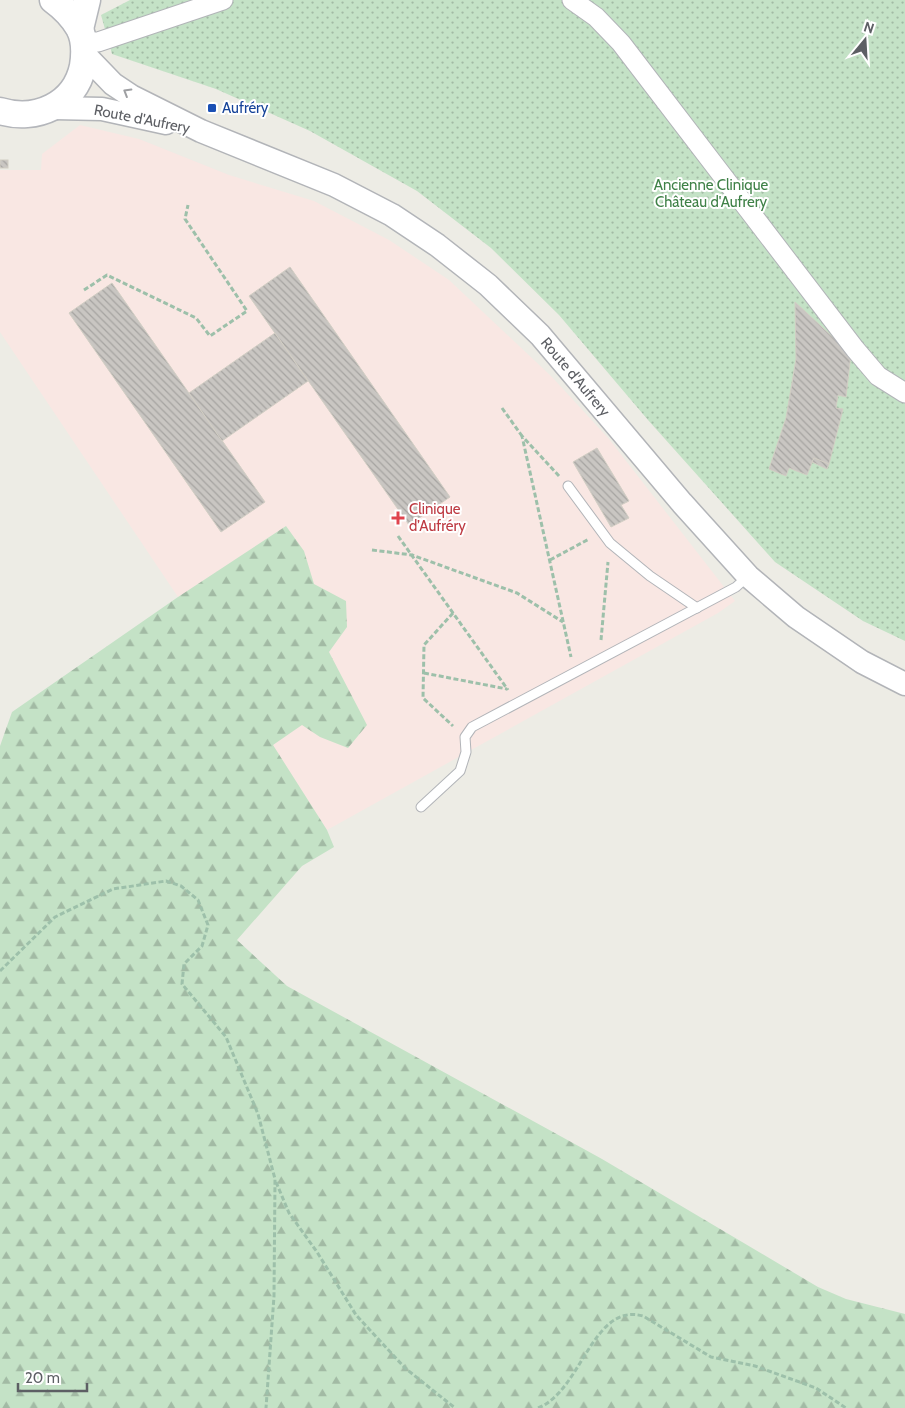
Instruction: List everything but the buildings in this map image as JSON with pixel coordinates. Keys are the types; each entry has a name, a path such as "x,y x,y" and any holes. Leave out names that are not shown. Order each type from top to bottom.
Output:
{"main road":[{"path":"53,0 68,12 83,42"},
{"path":"0,111 16,116 36,115 54,108 70,94 81,76 87,0"}],"street":[{"path":"83,42 98,42 223,0"},
{"path":"572,0 596,17 621,43 855,350 878,376 905,393"},
{"name":"Route d'Aufrery","path":"83,42 113,84 201,131 334,185 392,215 437,245 488,285 540,335 682,503 748,576 796,617 862,662 905,684"},
{"name":"Route d'Aufrery","path":"54,108 102,109 201,131"}],"lane":[{"path":"568,486 610,544 650,576 697,608"},
{"path":"421,807 460,771 466,752 465,737 472,727 736,587 748,576"}],"path":[{"path":"84,290 108,274 196,318 210,336 247,311 185,219 188,205"},
{"path":"502,408 522,436 568,486"},
{"path":"522,436 575,673"},
{"path":"550,560 600,532"},
{"path":"398,536 517,703"},
{"path":"599,660 610,544"},
{"path":"372,550 412,555 517,593 564,622"},
{"path":"453,613 424,645 423,698 465,737"},
{"path":"424,673 508,690"},
{"path":"0,971 55,918 113,889 166,882 181,886 198,900 208,925 202,946 184,964 182,984 226,1037 258,1114 275,1180 289,1213 317,1252 356,1314 405,1368 455,1408"},
{"path":"266,1408 274,1296 275,1180"},
{"path":"538,1408 550,1404 571,1380 609,1322 633,1313 643,1316 711,1357 755,1366 816,1388 846,1408"}],"shaded area":[{"name":"Clinique d’Aufréry","path":"80,125 139,139 229,175 314,201 389,240 449,280 552,377 609,439 735,601 718,613 327,830 178,597 0,332 0,170 41,170 42,154"}],"green space":[{"name":"Ancienne Clinique Château d'Aufrery","path":"130,0 905,0 905,641 863,621 775,562 648,420 559,315 491,248 417,191 310,131 216,89 112,54 101,15"},
{"path":"286,526 304,551 314,584 346,601 347,627 329,652 367,725 348,748 320,737 302,725 273,745 327,830 334,847 302,866 237,940 287,986 602,1159 818,1287 846,1299 905,1314 905,1408 0,1408 0,746 12,712 178,597"}],"place":[{"name":"Aufréry","path":"212,108"},
{"name":"Clinique d’Aufréry","path":"398,518"}]}
